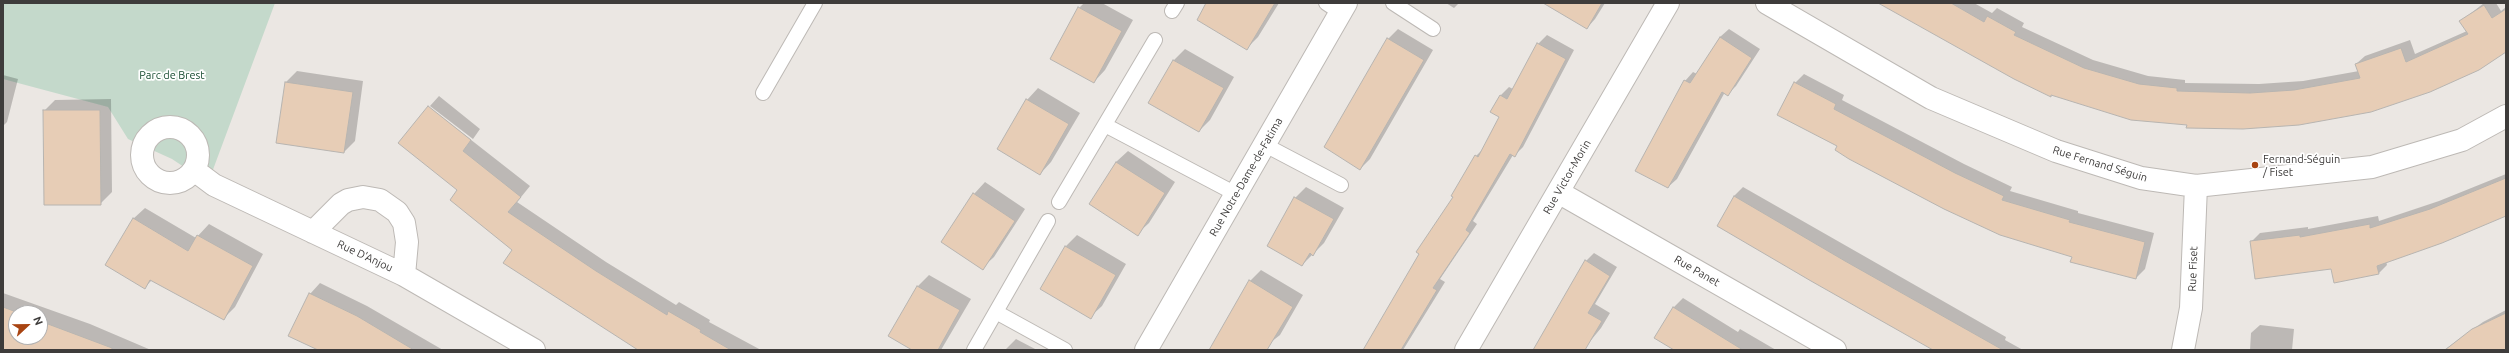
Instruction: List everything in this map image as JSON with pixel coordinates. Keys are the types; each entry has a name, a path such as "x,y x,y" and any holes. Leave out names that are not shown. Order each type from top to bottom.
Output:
{"street":[{"name":"Rue Victor-Morin","path":"1466,350 1668,3"},
{"name":"Rue Fernand Séguin","path":"1766,3 1931,98 2056,151 2140,178 2196,186 2372,167 2462,140 2506,116"},
{"name":"Rue Notre-Dame-de-Fatima","path":"1146,350 1265,145 1338,6"},
{"name":"Rue D'Anjou","path":"194,170 214,185 404,275 534,350"},
{"name":"Rue Fiset","path":"2183,350 2191,308 2196,186"},
{"name":"Rue Panet","path":"1558,192 1835,350"},
{"path":"313,232 341,204 348,200 363,197 380,200 397,212 404,223 407,242 404,275"}],"lane":[{"path":"763,93 816,3"},
{"path":"1393,3 1433,29"},
{"path":"1059,202 1155,40"},
{"path":"1105,125 1236,194"},
{"path":"1265,145 1341,185"},
{"path":"974,350 1048,221"},
{"path":"996,312 1065,350"}],"green space":[{"name":"Parc de Brest","path":"3,3 275,3 208,183 172,159 128,139 108,107 3,79"}],"building":[{"path":"1206,3 1275,3 1247,50 1197,20"},
{"path":"1543,3 1602,3 1587,29"},
{"path":"1878,3 1951,3 1984,22 1987,16 2016,32 2014,35 2084,68 2139,84 2177,88 2177,91 2250,93 2294,90 2360,78 2355,64 2401,48 2406,62 2468,34 2459,21 2484,5 2492,18 2506,9 2506,52 2479,70 2430,92 2371,112 2299,125 2243,129 2186,128 2187,125 2131,120 2051,95 2051,97 2014,79"},
{"path":"1078,7 1122,31 1094,83 1050,59"},
{"path":"1720,37 1752,58 1728,96 1722,92 1668,188 1635,171 1684,80 1690,83"},
{"path":"1387,38 1424,60 1360,170 1324,147"},
{"path":"1537,43 1566,59 1515,157 1510,154 1466,230 1470,233 1433,288 1437,290 1401,350 1363,350 1419,254 1416,252 1453,197 1451,196 1475,155 1478,157 1499,117 1490,112 1500,95 1507,99"},
{"path":"1173,60 1224,88 1199,132 1148,103"},
{"path":"285,82 353,92 344,153 276,143"},
{"path":"1794,82 1836,104 1834,109 1955,173 2004,196 2002,200 2070,220 2069,222 2145,242 2136,279 2070,262 2072,257 2000,235 1944,209 1849,159 1835,150 1837,146 1777,115"},
{"path":"1026,99 1069,124 1040,175 997,149"},
{"path":"428,106 471,140 463,151 521,197 508,212 596,271 667,315 668,311 701,330 700,332 731,350 638,350 503,263 512,250 450,200 457,190 398,143"},
{"path":"43,110 100,110 101,205 44,205"},
{"path":"1116,162 1165,193 1138,236 1089,204"},
{"path":"2506,178 2506,216 2442,243 2377,266 2379,274 2334,283 2331,269 2255,279 2250,241 2300,235 2300,237 2370,224 2370,228 2430,209"},
{"path":"973,193 1015,221 983,270 941,242"},
{"path":"1734,196 1845,261 2003,350 1933,350 1811,281 1717,226"},
{"path":"1294,197 1334,219 1313,256 1310,253 1302,266 1267,246"},
{"path":"133,218 188,251 197,235 253,266 224,320 150,280 145,289 105,265"},
{"path":"1065,246 1116,275 1091,319 1040,289"},
{"path":"1585,260 1610,276 1588,313 1602,321 1585,350 1533,350"},
{"path":"1249,280 1293,307 1267,350 1209,350"},
{"path":"917,286 960,310 938,350 912,350 888,336"},
{"path":"309,293 357,316 414,350 318,350 288,336"},
{"path":"3,307 8,309 8,345 48,345 48,324 112,348 112,350 3,350"},
{"path":"1673,307 1743,350 1674,350 1654,338"},
{"path":"2506,313 2506,350 2445,350 2472,329"}],"place":[{"name":"Fernand-Séguin / Fiset","path":"2255,165"}]}
